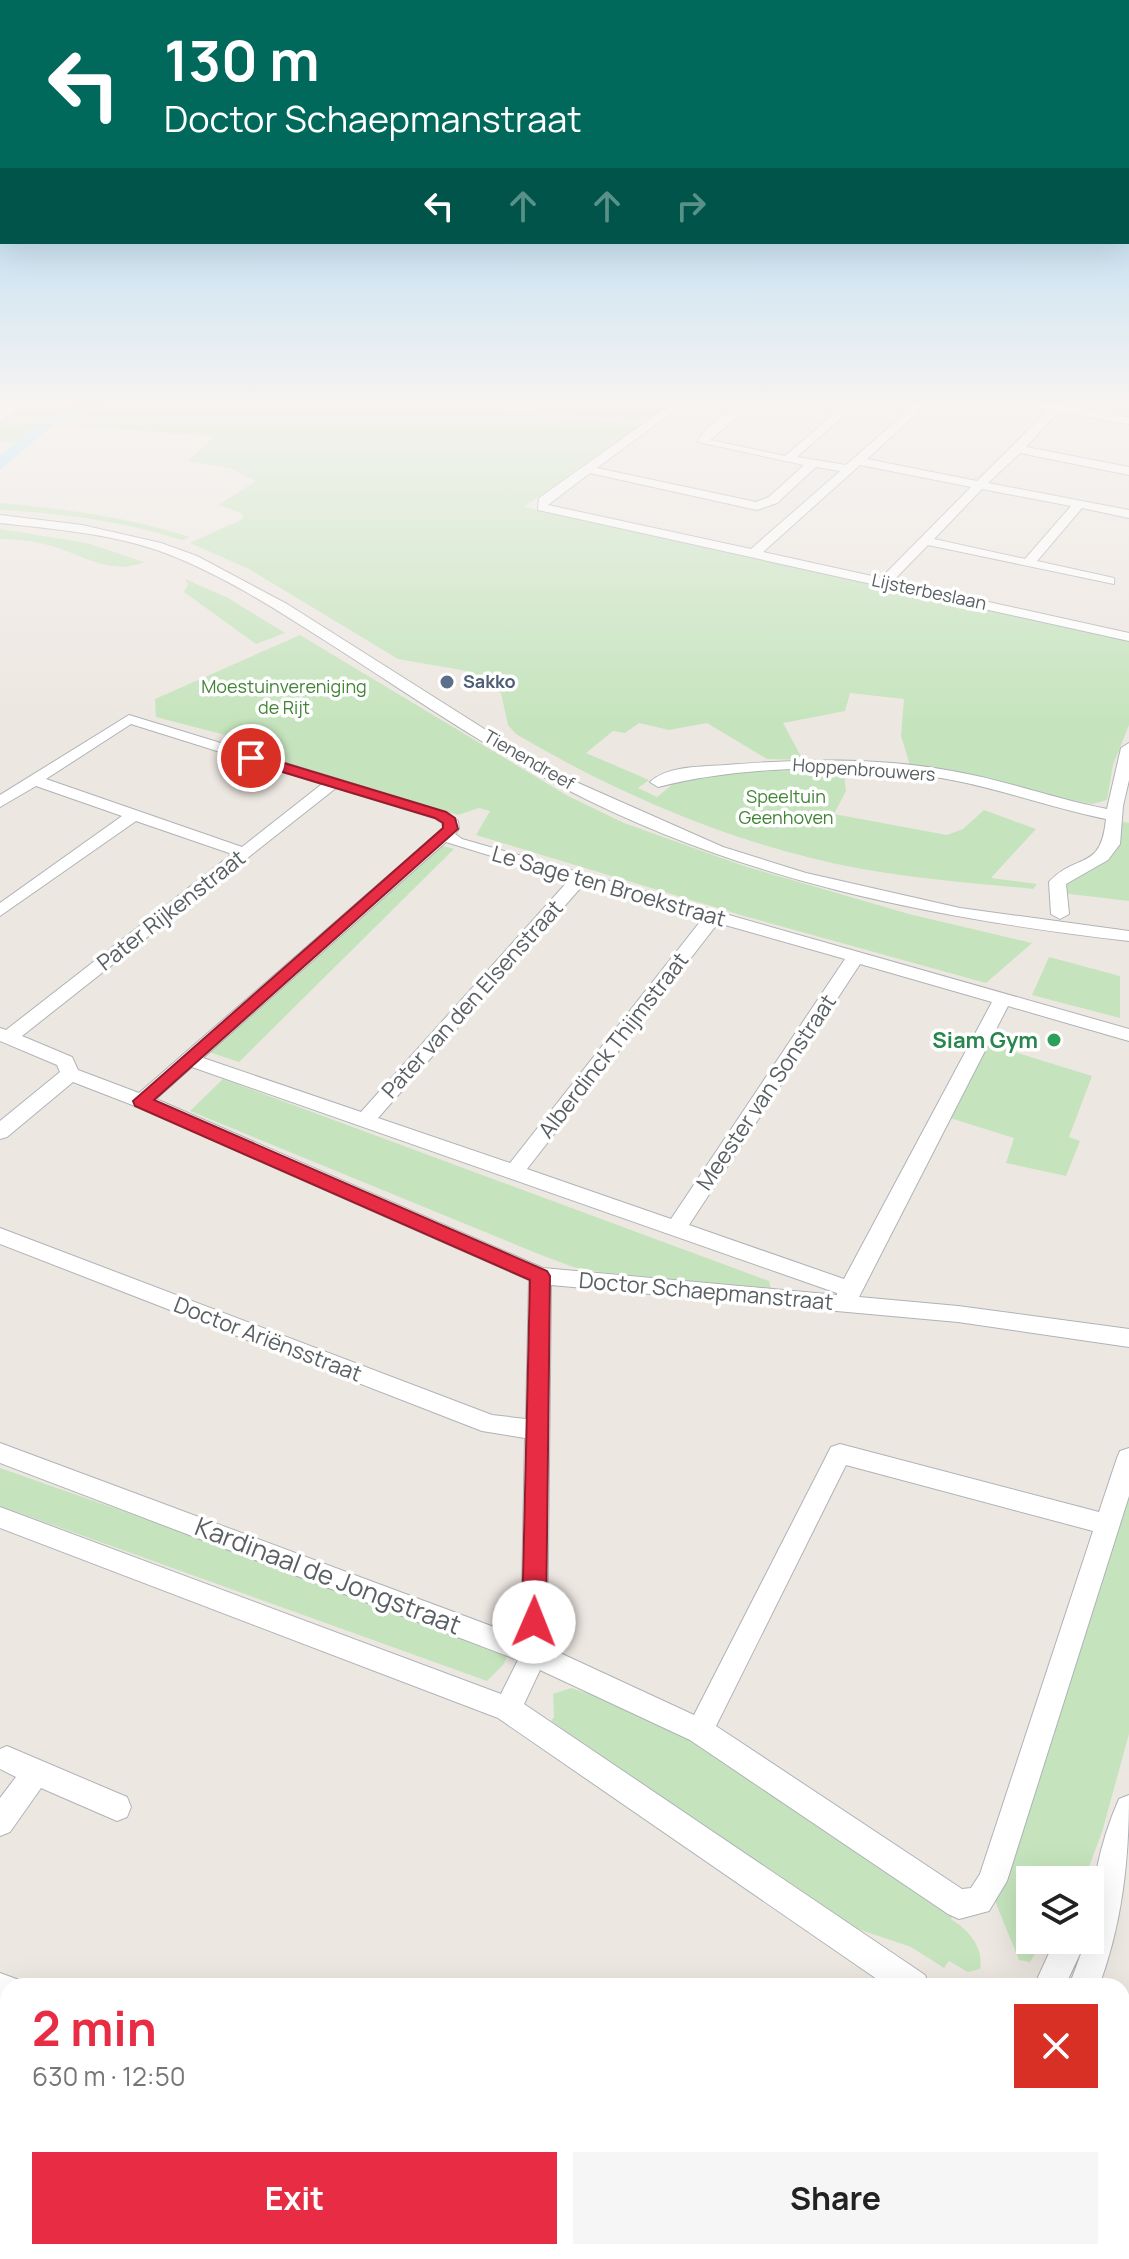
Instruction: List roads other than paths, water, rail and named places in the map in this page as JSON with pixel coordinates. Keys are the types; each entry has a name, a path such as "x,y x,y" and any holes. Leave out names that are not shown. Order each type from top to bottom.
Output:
{"street":[{"name":"Lijsterbeslaan","path":"553,509 1129,637"},
{"path":"753,554 804,509"},
{"path":"884,582 957,509"},
{"path":"1028,563 1074,509"},
{"path":"1109,509 1129,514"},
{"name":"Tienendreef","path":"0,519 82,529 140,544 164,556 202,566 282,607 481,733 570,785 717,851 802,877 1002,921 1129,936"},
{"path":"928,541 1109,581"},
{"path":"0,802 129,719 440,815 450,821 451,829 142,1101"},
{"path":"1060,914 1057,882 1102,856 1112,844 1115,806 1129,748"},
{"name":"Hoppenbrouwers","path":"658,782 675,775 799,764 933,773 1115,816"},
{"path":"34,780 244,853"},
{"name":"Pater Rijkenstraat","path":"4,1035 333,783"},
{"path":"0,911 134,815"},
{"name":"Le Sage ten Broekstraat","path":"445,834 456,842 1122,1034"},
{"name":"Pater van den Elsenstraat","path":"364,1121 580,878"},
{"name":"Tienendreef","path":"883,895 1129,922"},
{"name":"Alberdinck Thijmstraat","path":"514,1172 713,917"},
{"name":"Meester van Sonstraat","path":"675,1229 856,956"},
{"path":"848,1296 1003,998"},
{"name":"Doctor Schaepmanstraat","path":"4,1035 65,1061 70,1074 142,1101 540,1276 848,1296 1129,1338"},
{"name":"Doctor Schaepmanstraat","path":"188,1059 675,1229 848,1296"},
{"path":"0,1132 70,1074"},
{"name":"Doctor Ariënsstraat","path":"0,1236 490,1424 538,1430"},
{"path":"508,1709 534,1654 540,1276"},
{"name":"Kardinaal de Jongstraat","path":"0,1453 534,1654 700,1731 959,1904 979,1901 992,1881 1107,1524"},
{"path":"700,1731 840,1454 1107,1524 1129,1458"},
{"path":"0,1517 508,1709 902,1978"},
{"path":"7,1759 117,1807"},
{"path":"0,1822 36,1772"},
{"path":"1087,1978 1100,1943 1111,1866 1129,1809"},
{"path":"1104,1879 1111,1866"},
{"path":"1053,1978 1064,1954"}],"place":[{"name":"Sakko","path":"447,682"},
{"name":"Siam Gym","path":"1054,1040"}],"park label":[{"name":"Moestuinvereniging de Rijt","path":"284,697"},
{"name":"Speeltuin Geenhoven","path":"786,807"}]}
